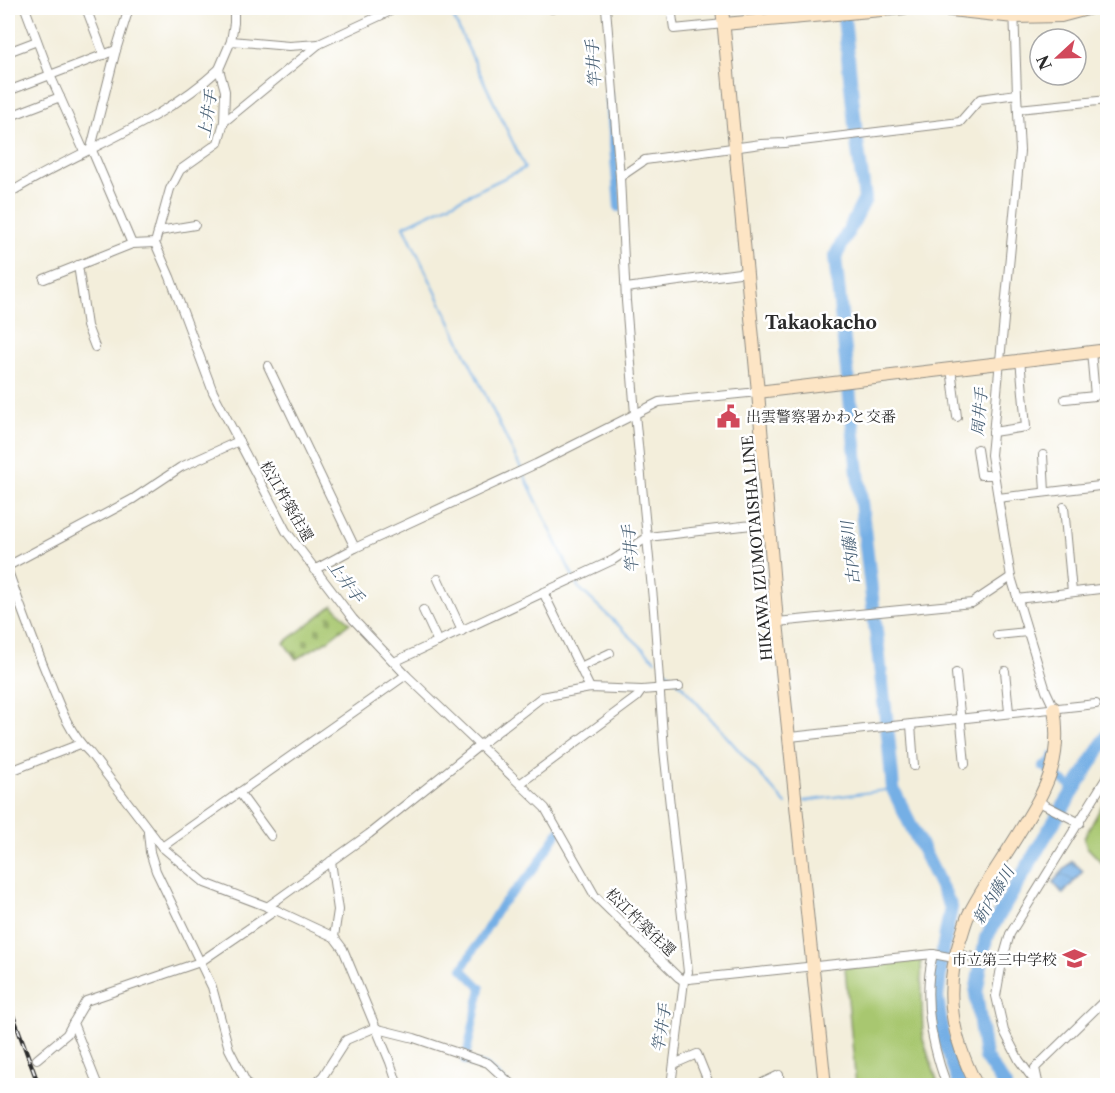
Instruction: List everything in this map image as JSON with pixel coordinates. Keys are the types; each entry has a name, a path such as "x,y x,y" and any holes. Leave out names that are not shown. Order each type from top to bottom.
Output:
{"street":[{"path":"27,8 50,75 88,149 132,244"},
{"path":"86,8 104,55"},
{"path":"88,149 129,8"},
{"path":"8,194 88,149 140,125 200,87 219,69 231,41 234,8"},
{"path":"224,122 319,44 397,8"},
{"path":"606,8 620,177 635,414 648,537 664,750 688,972 685,979 671,1086"},
{"path":"671,8 674,29 904,8"},
{"name":"HIKAWA IZUMOTAISHA LINE","path":"722,8 777,622 825,1086"},
{"path":"933,8 1061,15 1091,8"},
{"path":"977,1086 964,1061 952,1018 951,972 968,916 1041,801 1055,763 1054,708 1011,577 991,455 1020,151 1014,12"},
{"path":"8,52 37,41"},
{"path":"231,41 288,46 319,44"},
{"path":"8,91 116,50"},
{"path":"44,279 132,244 155,243 170,189 180,170 218,143 224,122 225,92 219,69"},
{"path":"620,177 645,160 960,122 980,99 1017,94"},
{"path":"8,117 60,97"},
{"path":"1018,109 1107,100"},
{"path":"159,231 195,225"},
{"name":"松江杵築往還","path":"155,243 213,392 286,531 314,570 353,619 406,675 545,808 595,896 678,977 685,979"},
{"path":"78,265 87,326 95,347"},
{"path":"626,288 747,272"},
{"path":"314,570 355,548 536,464 659,402 1107,350"},
{"path":"1065,399 1095,396 1091,351"},
{"path":"993,432 1026,427 1020,359"},
{"path":"268,366 355,548"},
{"path":"951,368 957,417"},
{"path":"239,441 182,467 133,499 8,569 28,631 58,703 80,744 90,753 148,832 162,847 205,883 271,908 334,937 343,949 398,1086"},
{"path":"977,449 981,475 994,475"},
{"path":"1043,455 1045,492"},
{"path":"998,498 1107,485"},
{"path":"1064,507 1072,592"},
{"path":"394,662 613,560 648,537 769,523"},
{"path":"777,622 972,603 1011,577"},
{"path":"438,579 462,631"},
{"path":"1017,599 1107,588"},
{"path":"543,592 590,688"},
{"path":"423,610 438,642"},
{"path":"997,635 1028,632"},
{"path":"580,667 610,653"},
{"path":"1005,671 1009,712"},
{"path":"956,673 965,764"},
{"path":"162,847 406,675"},
{"path":"37,1059 67,1034 86,1001 200,962 369,834 542,697 590,688 642,690 679,687"},
{"path":"521,783 637,697 642,690"},
{"path":"790,736 1096,704"},
{"path":"911,725 914,766"},
{"path":"8,772 80,744"},
{"path":"1038,1086 1019,1060 1004,1031 996,996 1002,962 1010,934 1107,775"},
{"path":"239,792 271,836"},
{"path":"1041,801 1078,822"},
{"path":"148,832 150,852 156,871 212,987 229,1049 248,1086"},
{"path":"331,861 338,910 334,937"},
{"path":"685,979 933,954 1002,962"},
{"path":"933,954 929,970 928,1007 932,1042 947,1086"},
{"path":"1038,1086 1035,1068 1107,997"},
{"path":"73,1023 98,1086"},
{"path":"312,1086 323,1076 346,1040 374,1028 414,1038 488,1064 513,1086"},
{"path":"674,1064 697,1054 710,1086"},
{"path":"756,1086 779,1075 780,1086"}],"green space":[{"path":"333,605 350,623 327,641 296,659 284,643"},
{"path":"1107,796 1107,868 1087,847 1084,838"},
{"path":"921,958 923,1039 937,1081 909,1085 856,1085 845,968"}],"water":[{"path":"1072,861 1083,871 1063,894 1053,882"}],"waterway":[{"path":"449,8 525,168 404,226 578,587 655,660"},
{"name":"古内藤川","path":"843,8 865,199 835,257 863,520 893,789 951,907 937,997 942,1034 960,1086"},
{"name":"竿井手","path":"609,95 618,208"},
{"path":"661,666 683,687 786,804"},
{"name":"新内藤川","path":"1005,1086 985,1057 976,993 986,938 1108,735"},
{"name":"周井手","path":"1052,756 1051,761 1042,766 1075,789"},
{"path":"804,801 893,789"},
{"name":"上井手","path":"506,1086 485,1067 465,1061 481,988 462,969 501,905 533,871 560,829"}],"railway":[{"path":"8,1002 39,1086"}],"place":[{"name":"出雲警察署かわと交番","path":"728,416"},
{"name":"市立第三中学校","path":"1075,959"}],"district":[{"name":"Takaokacho","path":"821,323"}]}
